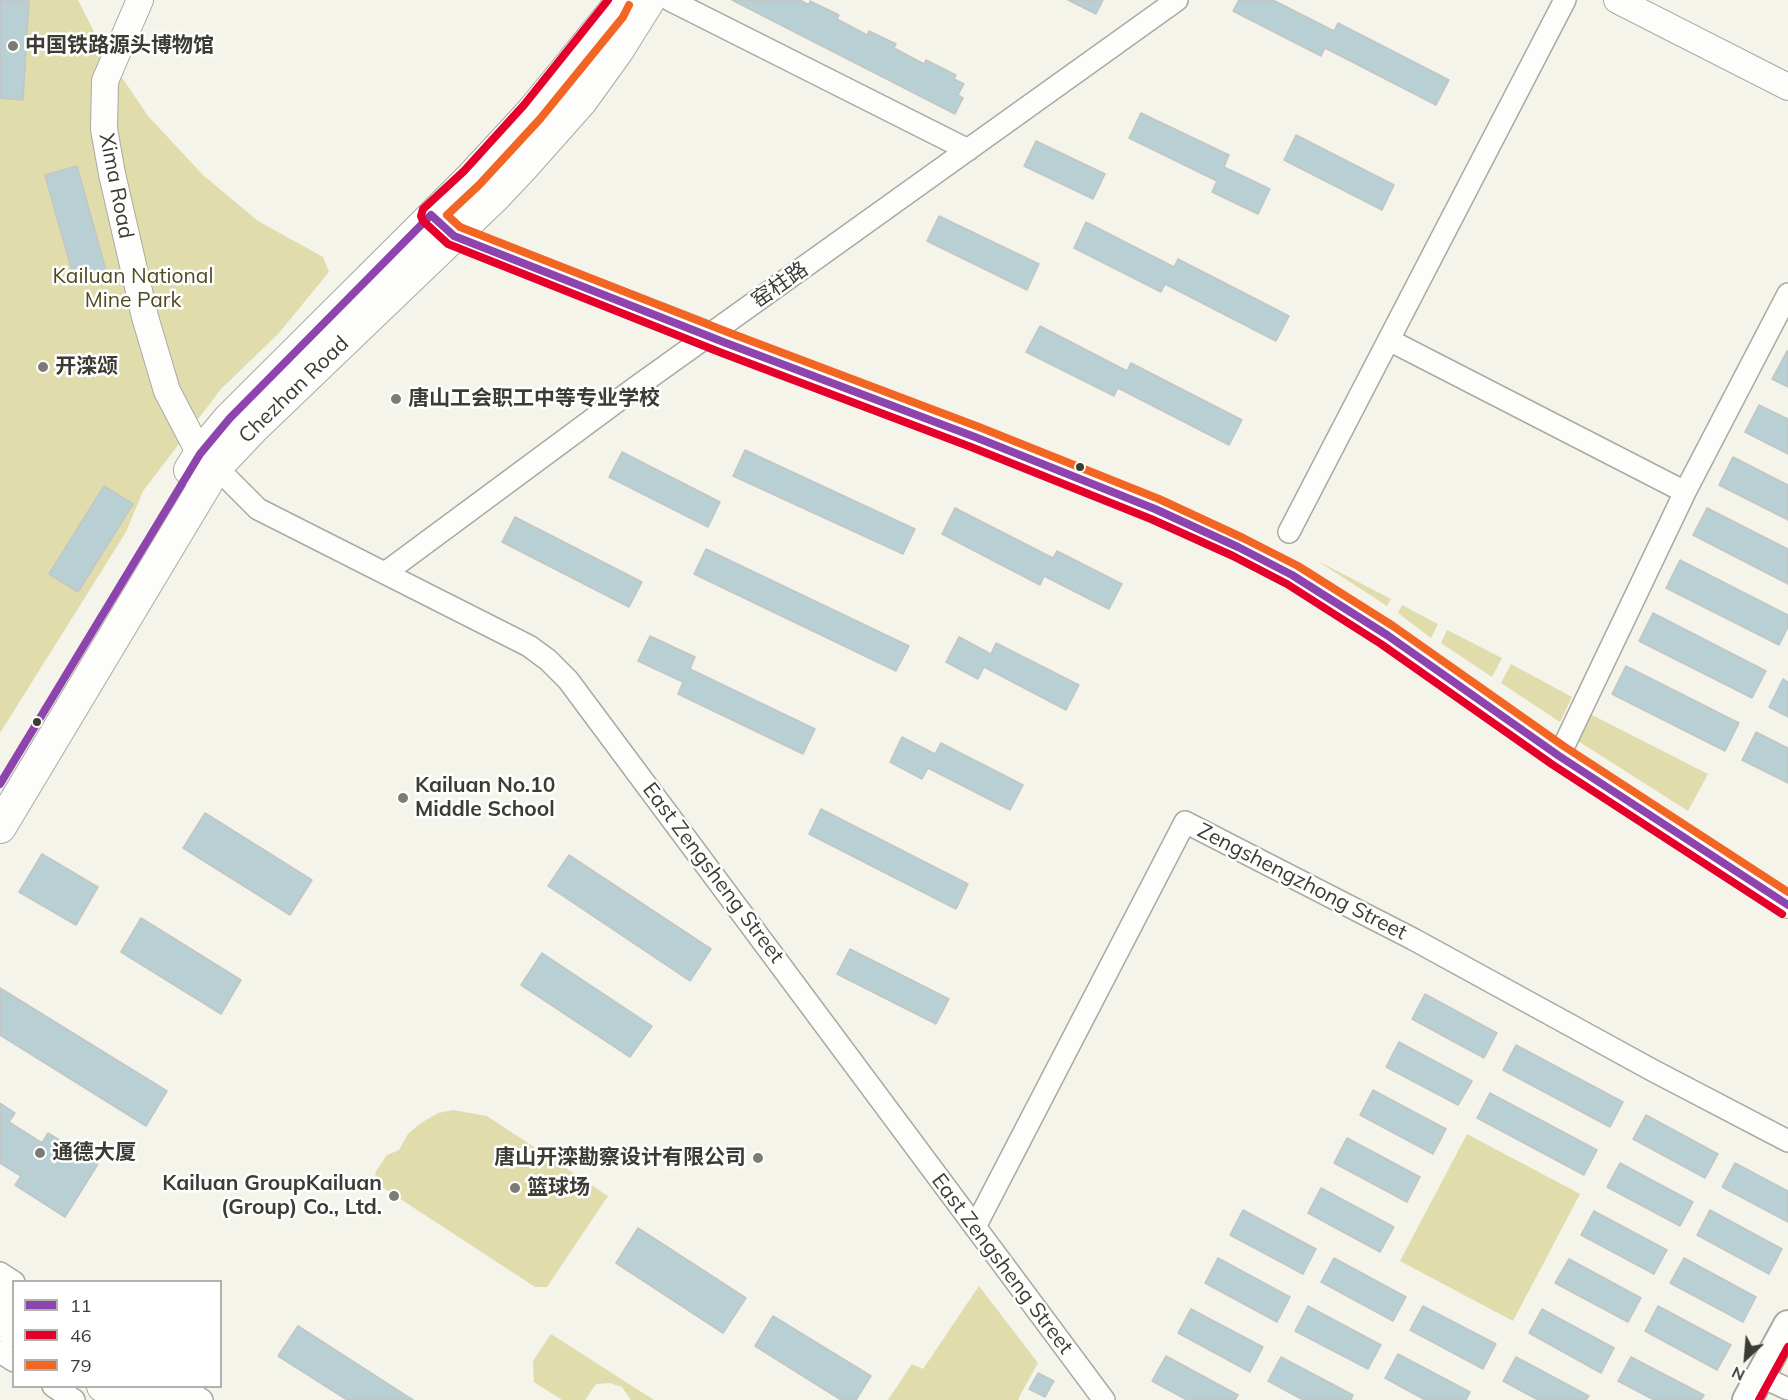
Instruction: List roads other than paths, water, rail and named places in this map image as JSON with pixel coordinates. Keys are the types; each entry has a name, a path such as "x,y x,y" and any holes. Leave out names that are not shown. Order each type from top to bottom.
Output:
{"main road":[{"name":"Chezhan Road","path":"0,784 208,461 253,428 443,226 471,178 531,112 620,0"},
{"name":"Chezhan Road","path":"443,226 494,197 581,101 617,51 649,0"},
{"name":"Chezhan Road","path":"0,827 208,461"},
{"path":"1771,1385 1788,1325"},
{"path":"106,1388 124,1400"},
{"path":"151,1388 170,1400"}],"street":[{"name":"Xima Road","path":"140,0 105,81 104,129 145,317 167,391 208,461"},
{"path":"670,0 968,150"},
{"name":"窑柱路","path":"385,573 635,387 1177,0"},
{"path":"1289,532 1565,0"},
{"path":"1617,0 1788,87"},
{"path":"443,226 710,335 726,344 975,437 1112,492 1238,547 1292,575 1387,635 1559,756 1788,906"},
{"path":"1559,756 1685,492 1788,294"},
{"path":"1389,340 1685,492"},
{"name":"East Zengsheng Street","path":"208,461 258,509 530,646 568,680 1104,1400"},
{"name":"Zengshengzhong Street","path":"975,1227 1185,822 1413,939 1652,1070 1788,1141"},
{"path":"56,1388 74,1400"},
{"path":"184,1388 202,1400"}],"place":[{"name":"中国铁路源头博物馆","path":"13,46"},
{"name":"开滦颂","path":"43,367"},
{"name":"唐山工会职工中等专业学校","path":"396,399"},
{"name":"Kailuan No.10 Middle School","path":"403,798"},
{"name":"通德大厦","path":"40,1153"},
{"name":"唐山开滦勘察设计有限公司","path":"758,1158"},
{"name":"篮球场","path":"515,1188"},
{"name":"Kailuan GroupKailuan (Group) Co., Ltd.","path":"394,1196"}],"park label":[{"name":"Kailuan National Mine Park","path":"133,289"}]}
